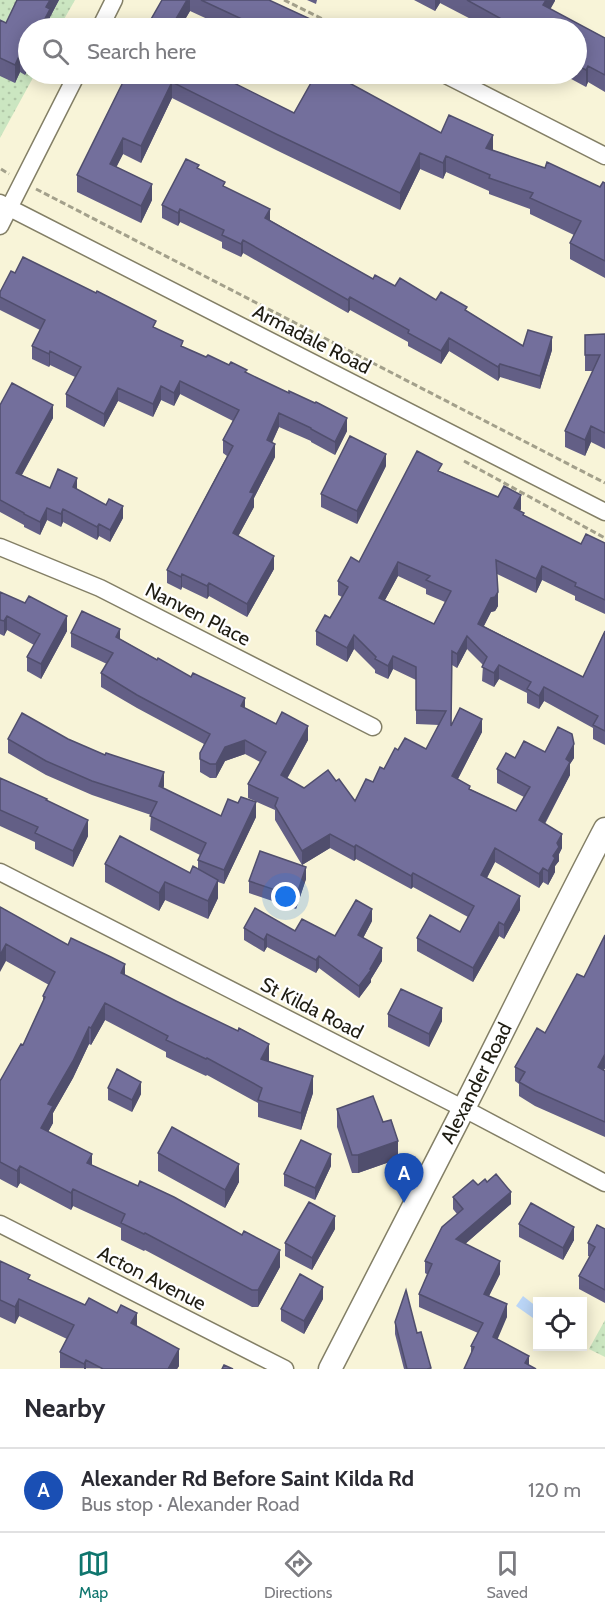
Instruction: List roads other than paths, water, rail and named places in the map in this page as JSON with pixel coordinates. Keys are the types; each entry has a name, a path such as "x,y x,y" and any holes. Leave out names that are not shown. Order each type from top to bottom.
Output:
{"main road":[{"name":"Alexander Road","path":"346,1369 470,1112 603,845"},
{"name":"Alexander Road","path":"330,1369 391,1248 470,1112"}],"street":[{"path":"105,18 114,0"},
{"path":"0,226 5,205 22,182 72,84"},
{"path":"464,84 605,156"},
{"name":"Armadale Road","path":"5,205 605,512"},
{"name":"Nanven Place","path":"0,547 100,588 373,727"},
{"name":"St Kilda Road","path":"0,872 605,1183"},
{"name":"Acton Avenue","path":"0,1224 285,1369"}],"water":[{"path":"523,1296 533,1304 533,1318 516,1306"}],"place":[{"name":"Alexander Rd Before Saint Kilda Rd","path":"404,1203"}]}
